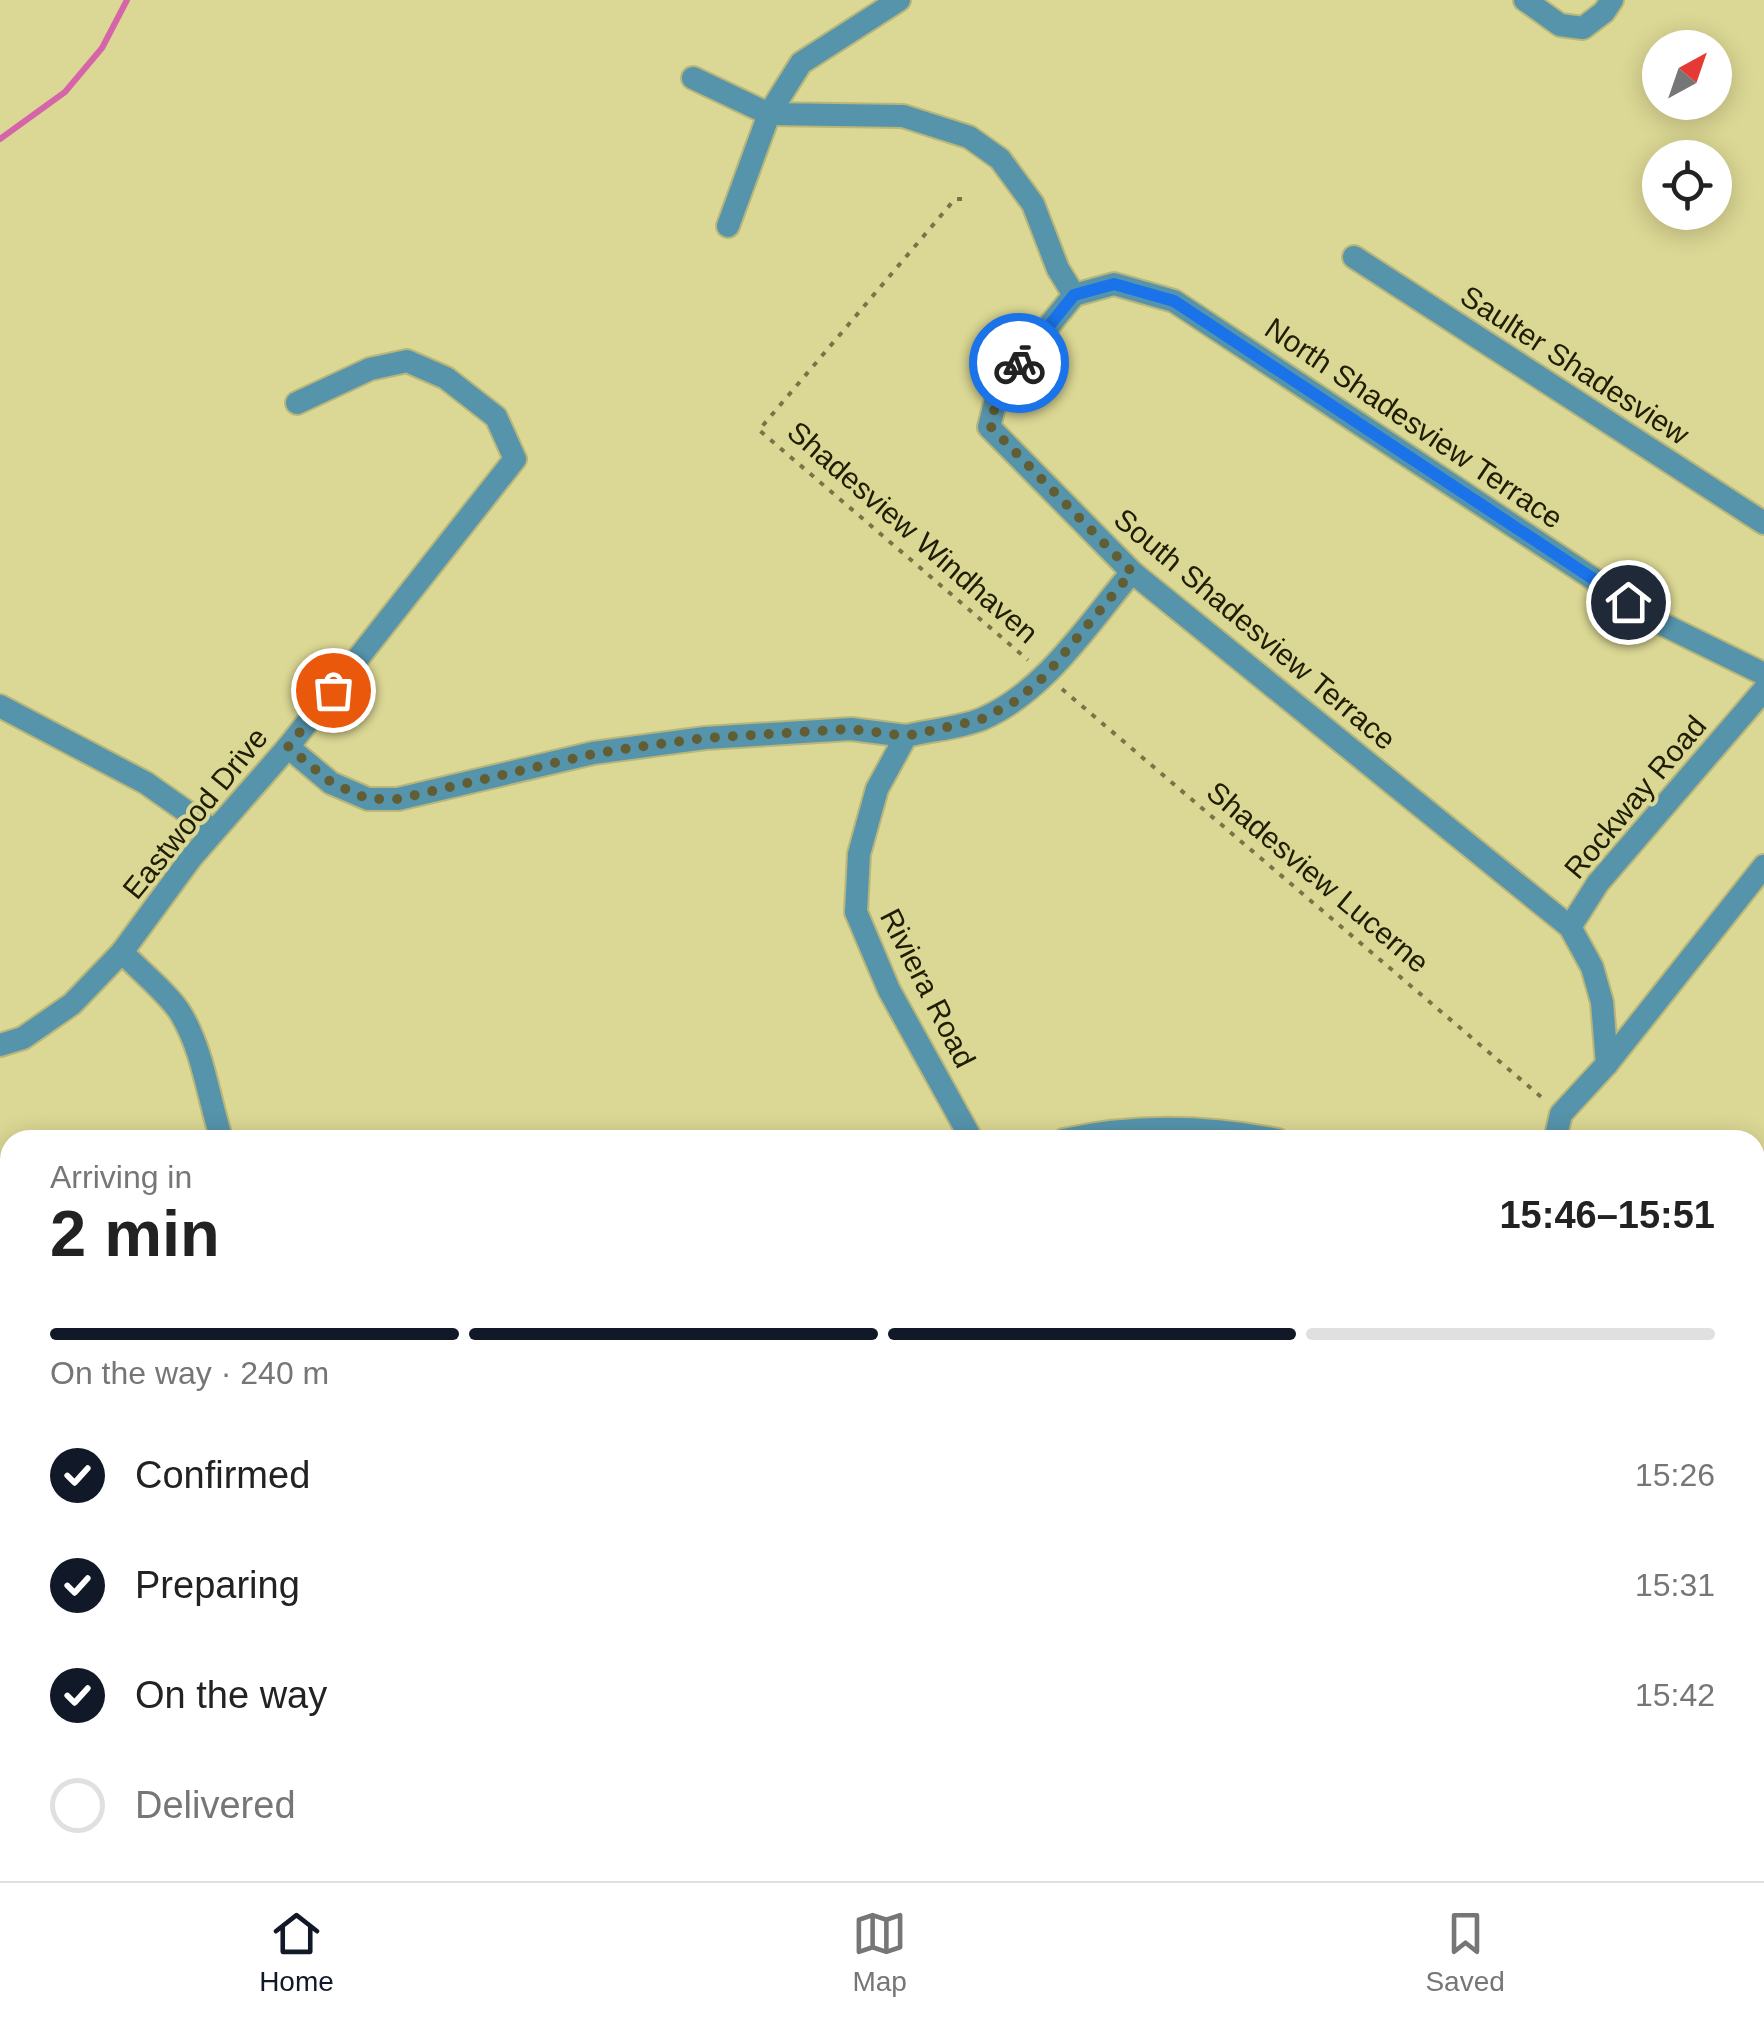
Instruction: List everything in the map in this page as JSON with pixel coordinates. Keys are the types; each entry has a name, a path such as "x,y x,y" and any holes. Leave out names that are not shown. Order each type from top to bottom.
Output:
{"street":[{"path":"728,226 768,114 801,62 900,0"},
{"path":"1525,0 1560,25 1584,28 1612,0"},
{"path":"693,78 768,114 903,116 969,137 1000,159 1033,204 1058,269 1074,295"},
{"name":"Saulter Shadesview","path":"1354,256 1764,523"},
{"name":"North Shadesview Terrace","path":"1074,295 1114,284 1174,301 1660,623 1764,674"},
{"name":"South Shadesview Terrace","path":"1074,295 1000,387 990,426 1132,572 1570,928"},
{"name":"Eastwood Drive","path":"0,1044 23,1038 72,1004 122,952 190,858 288,747 515,460 496,417 446,378 407,362 370,370 297,403"},
{"path":"288,747 332,783 368,799 398,799 593,754 705,738 850,729 906,736 980,720 1016,701 1046,675 1132,572"},
{"name":"Rockway Road","path":"1607,1064 1602,1002 1592,967 1570,928 1598,883 1764,690"},
{"path":"0,706 146,784 214,831"},
{"name":"Riviera Road","path":"906,736 877,789 859,854 856,912 888,990 966,1130"},
{"path":"1557,1130 1561,1114 1607,1064 1764,866"},
{"path":"122,952 180,1012 204,1066 219,1130"},
{"path":"1134,1130 1212,1130"}],"path":[{"name":"Shadesview Windhaven","path":"962,199 955,199 759,430 1046,675"},
{"name":"Shadesview Lucerne","path":"1046,675 1561,1114"}],"waterway":[{"path":"0,139 65,92 102,48 127,0"}],"way so far":[{"path":"333,690 288,747 332,783 368,799 398,799 593,754 705,738 850,729 906,736 980,720 1016,701 1046,675 1132,572 990,426 1000,387 1019,363"}],"route":[{"path":"1019,363 1074,295 1114,284 1174,301 1628,602"}]}
